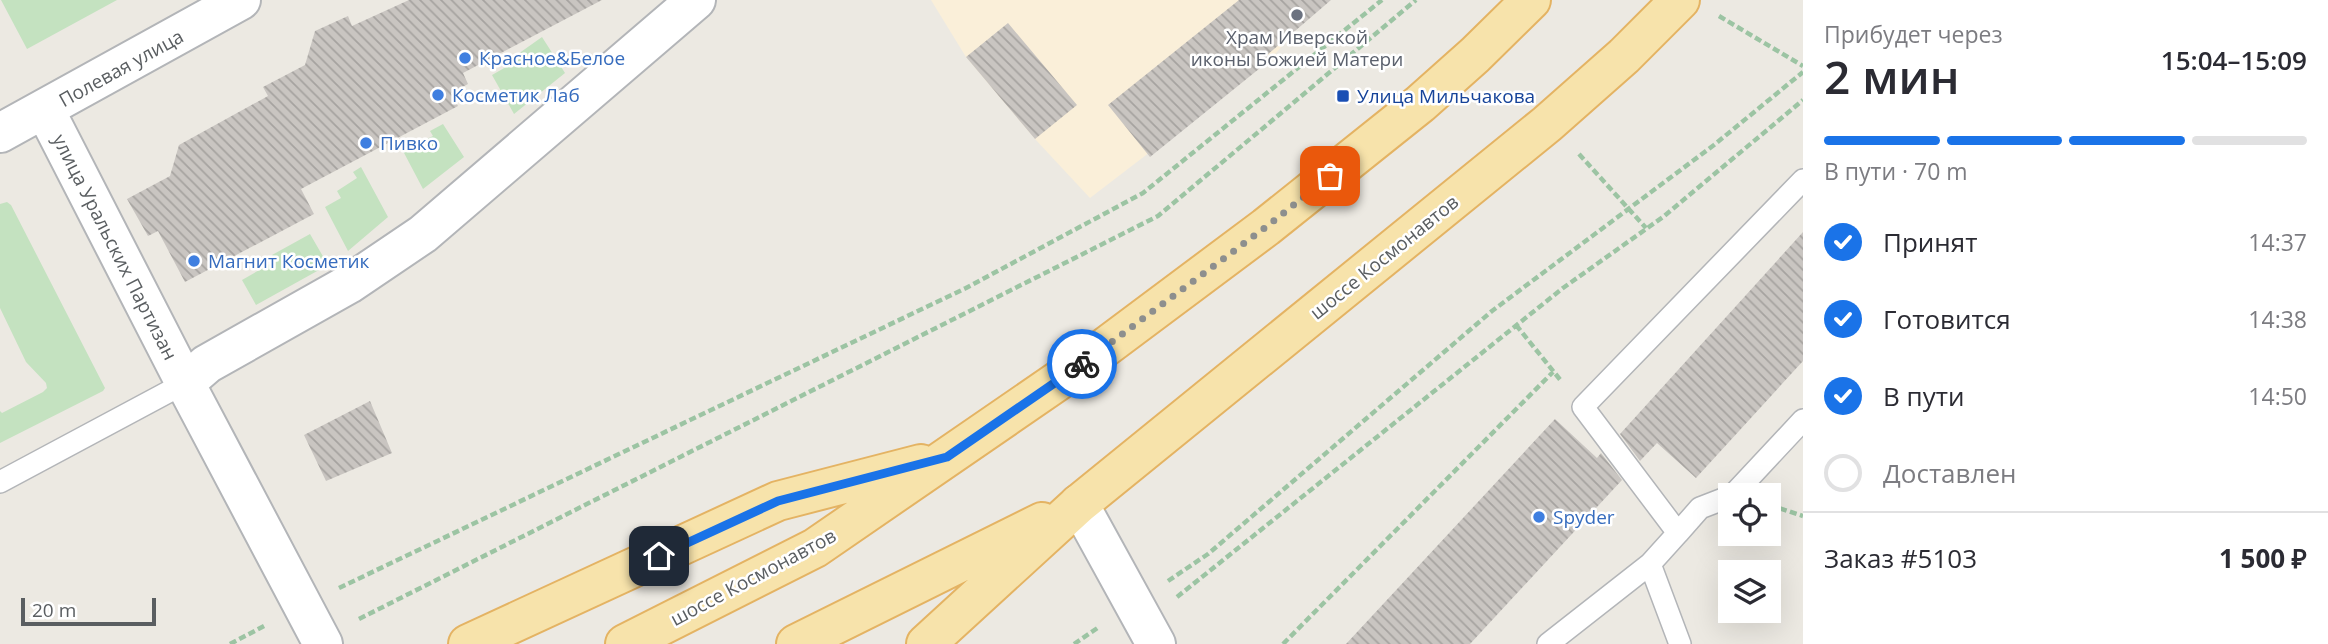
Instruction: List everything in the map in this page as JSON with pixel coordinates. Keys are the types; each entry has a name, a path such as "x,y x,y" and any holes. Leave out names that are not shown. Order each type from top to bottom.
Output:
{"main road":[{"name":"шоссе Космонавтов","path":"625,644 815,548 1084,363 1266,227 1420,104 1531,0"},
{"name":"шоссе Космонавтов","path":"926,644 1079,504 1547,124 1624,57 1680,0"},
{"name":"шоссе Космонавтов","path":"468,644 778,501 947,457"},
{"name":"шоссе Космонавтов","path":"796,644 1079,504"}],"street":[{"name":"Полевая улица","path":"0,133 241,0"},
{"name":"улица Уральских Партизан","path":"185,383 207,364 349,284 423,234 696,0"},
{"name":"улица Уральских Партизан","path":"45,110 185,383 322,641"},
{"path":"1079,504 1149,633"}],"lane":[{"path":"1678,533 1583,407 1803,180"},
{"path":"0,482 185,383"},
{"path":"1744,483 1803,420"},
{"path":"1548,644 1650,564 1700,508 1718,501"},
{"path":"1650,564 1680,644"}],"path":[{"path":"332,591 966,288 1143,193 1382,0"},
{"path":"322,641 711,439 1158,215 1416,0"},
{"path":"1719,16 1803,66"},
{"path":"1159,587 1208,554 1492,311 1714,145 1803,72"},
{"path":"1149,633 1516,326 1563,288 1663,216 1803,100"},
{"path":"1575,150 1646,228"},
{"path":"1516,326 1583,407"},
{"path":"1283,644 1553,372"},
{"path":"1781,509 1803,516"}],"shaded area":[{"path":"931,0 1265,0 1295,31 1270,60 1090,198 1035,139 966,57"}],"green space":[{"path":"1,0 117,0 27,49"},
{"path":"542,37 565,73 514,114 492,75 520,59 518,54"},
{"path":"443,124 464,157 423,189 403,151 433,136 430,131"},
{"path":"361,167 388,217 348,251 325,207 341,198 337,191 357,178 353,172"},
{"path":"7,202 11,205 105,388 0,443 0,411 2,413 47,388 46,383 26,362 0,308 0,204"},
{"path":"310,234 328,265 256,305 242,280 275,261 272,255"}],"building":[{"path":"409,0 602,0 463,73 468,84 451,93 458,106 301,189 314,214 185,282 158,231 148,236 127,199 170,176 179,145 268,96 263,87 305,65 315,31 348,16 352,26"},
{"path":"1239,0 1331,0 1267,55 1270,60 1150,157 1108,105"},
{"path":"1008,23 1077,105 1035,139 966,57"},
{"path":"1803,232 1803,361 1696,478 1657,443 1640,461 1620,434"},
{"path":"370,401 392,453 326,481 304,435"},
{"path":"1555,419 1597,458 1601,453 1622,480 1470,644 1346,644"}],"way so far":[{"path":"1082,364 1330,176"}],"place":[{"name":"Храм Иверской иконы Божией Матери","path":"1297,15"},
{"name":"Красное&Белое","path":"465,58"},
{"name":"Косметик Лаб","path":"438,95"},
{"name":"Улица Мильчакова","path":"1343,96"},
{"name":"Пивко","path":"366,143"},
{"name":"Магнит Косметик","path":"194,261"},
{"name":"Spyder","path":"1539,517"}],"route":[{"path":"659,556 778,501 947,457 1082,364"}]}
